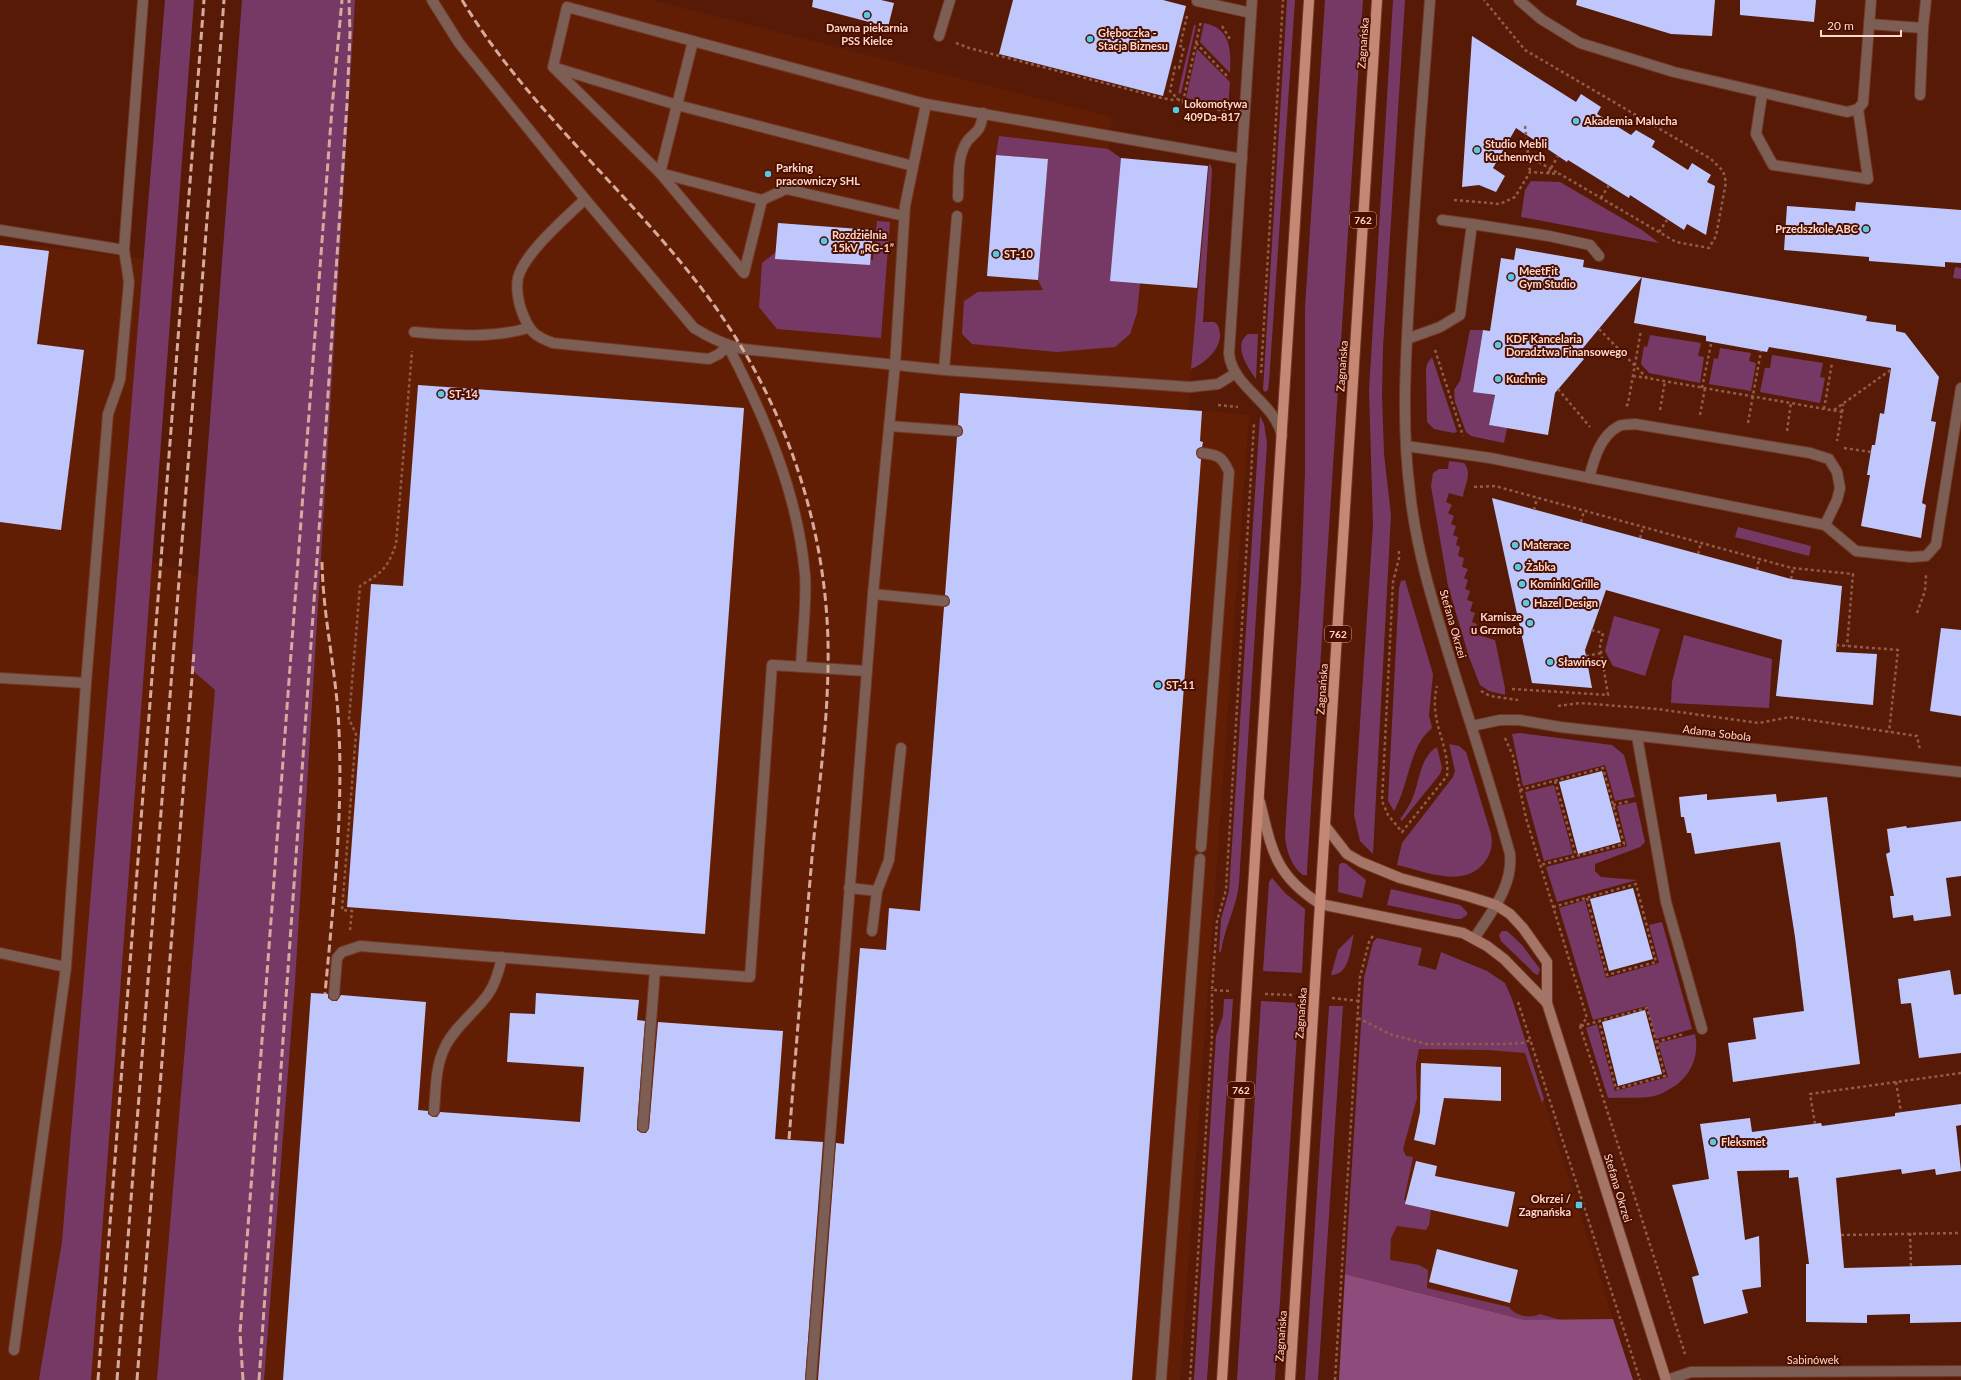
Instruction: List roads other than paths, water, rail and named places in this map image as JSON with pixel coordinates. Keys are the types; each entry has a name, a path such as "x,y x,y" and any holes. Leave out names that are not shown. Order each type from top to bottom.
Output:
{"main road":[{"name":"762","path":"1222,1380 1283,438 1309,0"},
{"name":"Zagnańska","path":"1290,1380 1378,0"}],"street":[{"path":"14,1350 66,967 86,683 108,414 120,380 129,282 124,250 143,0"},
{"path":"432,0 459,43 585,199 694,328 728,346 743,349 944,370 1190,387 1218,384 1236,373"},
{"path":"939,36 950,0"},
{"path":"1252,0 1229,346 1230,360 1236,373 1273,414 1283,438"},
{"path":"1430,0 1414,210 1407,339 1440,328 1460,315 1472,224"},
{"path":"1519,0 1541,19 1580,43 1674,72 1762,94 1846,112 1858,109 1863,103 1871,0"},
{"path":"1920,95 1923,28 1926,0"},
{"path":"1197,1 1251,13"},
{"path":"553,67 567,7 926,104 1242,159"},
{"path":"1869,24 1923,28"},
{"path":"660,173 693,41"},
{"path":"553,67 677,105 913,166"},
{"path":"553,67 660,173 744,273 762,200"},
{"path":"1762,94 1756,134 1773,165 1868,179 1858,109"},
{"path":"811,1380 866,671 895,365 904,216 926,104"},
{"path":"958,197 961,155 964,146 969,139 978,133 982,125 983,113"},
{"path":"660,173 762,200 786,189 904,216"},
{"path":"585,199 550,234 524,264 518,279 518,293 521,310 528,328 538,337 552,343 709,359 719,354 728,346"},
{"path":"944,370 957,216"},
{"path":"1442,220 1549,236 1590,245 1599,256"},
{"path":"0,230 124,250"},
{"path":"414,332 469,336 509,334 528,328"},
{"name":"Stefana Okrzei","path":"1407,339 1405,389 1406,446 1410,493 1419,544 1435,610 1472,726 1510,854 1510,877 1496,905 1474,939"},
{"path":"728,346 753,394 770,435 799,529 805,577 801,667"},
{"path":"1406,446 1490,458 1825,526 1856,551 1910,557 1926,556 1936,544 1961,388"},
{"path":"1589,478 1596,455 1607,436 1620,426 1635,424 1810,453 1829,460 1837,472 1840,488 1837,500 1825,526"},
{"path":"889,426 957,431"},
{"path":"1201,847 1229,472 1224,461 1215,454 1202,453"},
{"path":"873,594 944,601"},
{"path":"334,995 337,958 342,952 349,948 360,946 750,977 772,665 866,671"},
{"path":"0,678 86,683"},
{"name":"Adama Sobola","path":"1472,726 1500,720 1519,720 1560,727 1961,772"},
{"path":"1637,736 1666,902 1702,1028"},
{"path":"872,931 877,891 889,860 902,748"},
{"name":"Stefana Okrzei","path":"1259,800 1273,852 1280,867 1288,879 1303,893 1320,904 1463,934 1487,946 1504,959 1547,1003"},
{"name":"Stefana Okrzei","path":"1326,827 1347,854 1361,862 1400,878 1496,905 1510,914 1523,928 1547,962 1547,1003 1666,1380"},
{"path":"1161,1380 1200,859"},
{"path":"849,888 877,891"},
{"path":"0,952 66,967"},
{"path":"434,1111 438,1067 445,1047 463,1022 487,997 498,972 502,957"},
{"path":"643,1127 655,970"},
{"name":"Sabinówek","path":"1666,1380 1691,1372 1961,1371"}],"railway":[{"path":"98,1380 204,0"},
{"path":"117,1380 224,0"},
{"path":"243,1380 240,1333 332,108 342,0"},
{"path":"259,1380 321,502 347,103 350,34 349,0"},
{"path":"462,0 489,41 518,79 550,117 649,226 711,301 738,342 762,385 783,429 800,475 813,522 822,570 827,619 828,668 824,739 812,857 789,1140"},
{"path":"322,562 325,604 338,710 340,764 340,797 334,895 325,994"},
{"path":"137,1380 194,652"}],"place":[{"name":"Dawna piekarnia PSS Kielce","path":"867,15"},
{"name":"Głęboczka - Stacja Biznesu","path":"1090,39"},
{"name":"Lokomotywa 409Da-817","path":"1176,110"},
{"name":"Akademia Malucha","path":"1576,121"},
{"name":"Studio Mebli Kuchennych","path":"1477,150"},
{"name":"Parking pracowniczy SHL","path":"768,174"},
{"name":"Przedszkole ABC","path":"1866,229"},
{"name":"Rozdzielnia 15kV „RG-1”","path":"824,241"},
{"name":"ST-10","path":"996,254"},
{"name":"MeetFit Gym Studio","path":"1511,277"},
{"name":"KDF Kancelaria Doradztwa Finansowego","path":"1498,345"},
{"name":"Kuchnie","path":"1498,379"},
{"name":"ST-14","path":"441,394"},
{"name":"Materace","path":"1515,545"},
{"name":"Żabka","path":"1518,567"},
{"name":"Kominki Grille","path":"1522,584"},
{"name":"Hazel Design","path":"1526,603"},
{"name":"Karnisze u Grzmota","path":"1530,623"},
{"name":"Sławińscy","path":"1550,662"},
{"name":"ST-11","path":"1158,685"},
{"name":"Fleksmet","path":"1713,1142"},
{"name":"Okrzei / Zagnańska","path":"1579,1205"}]}
